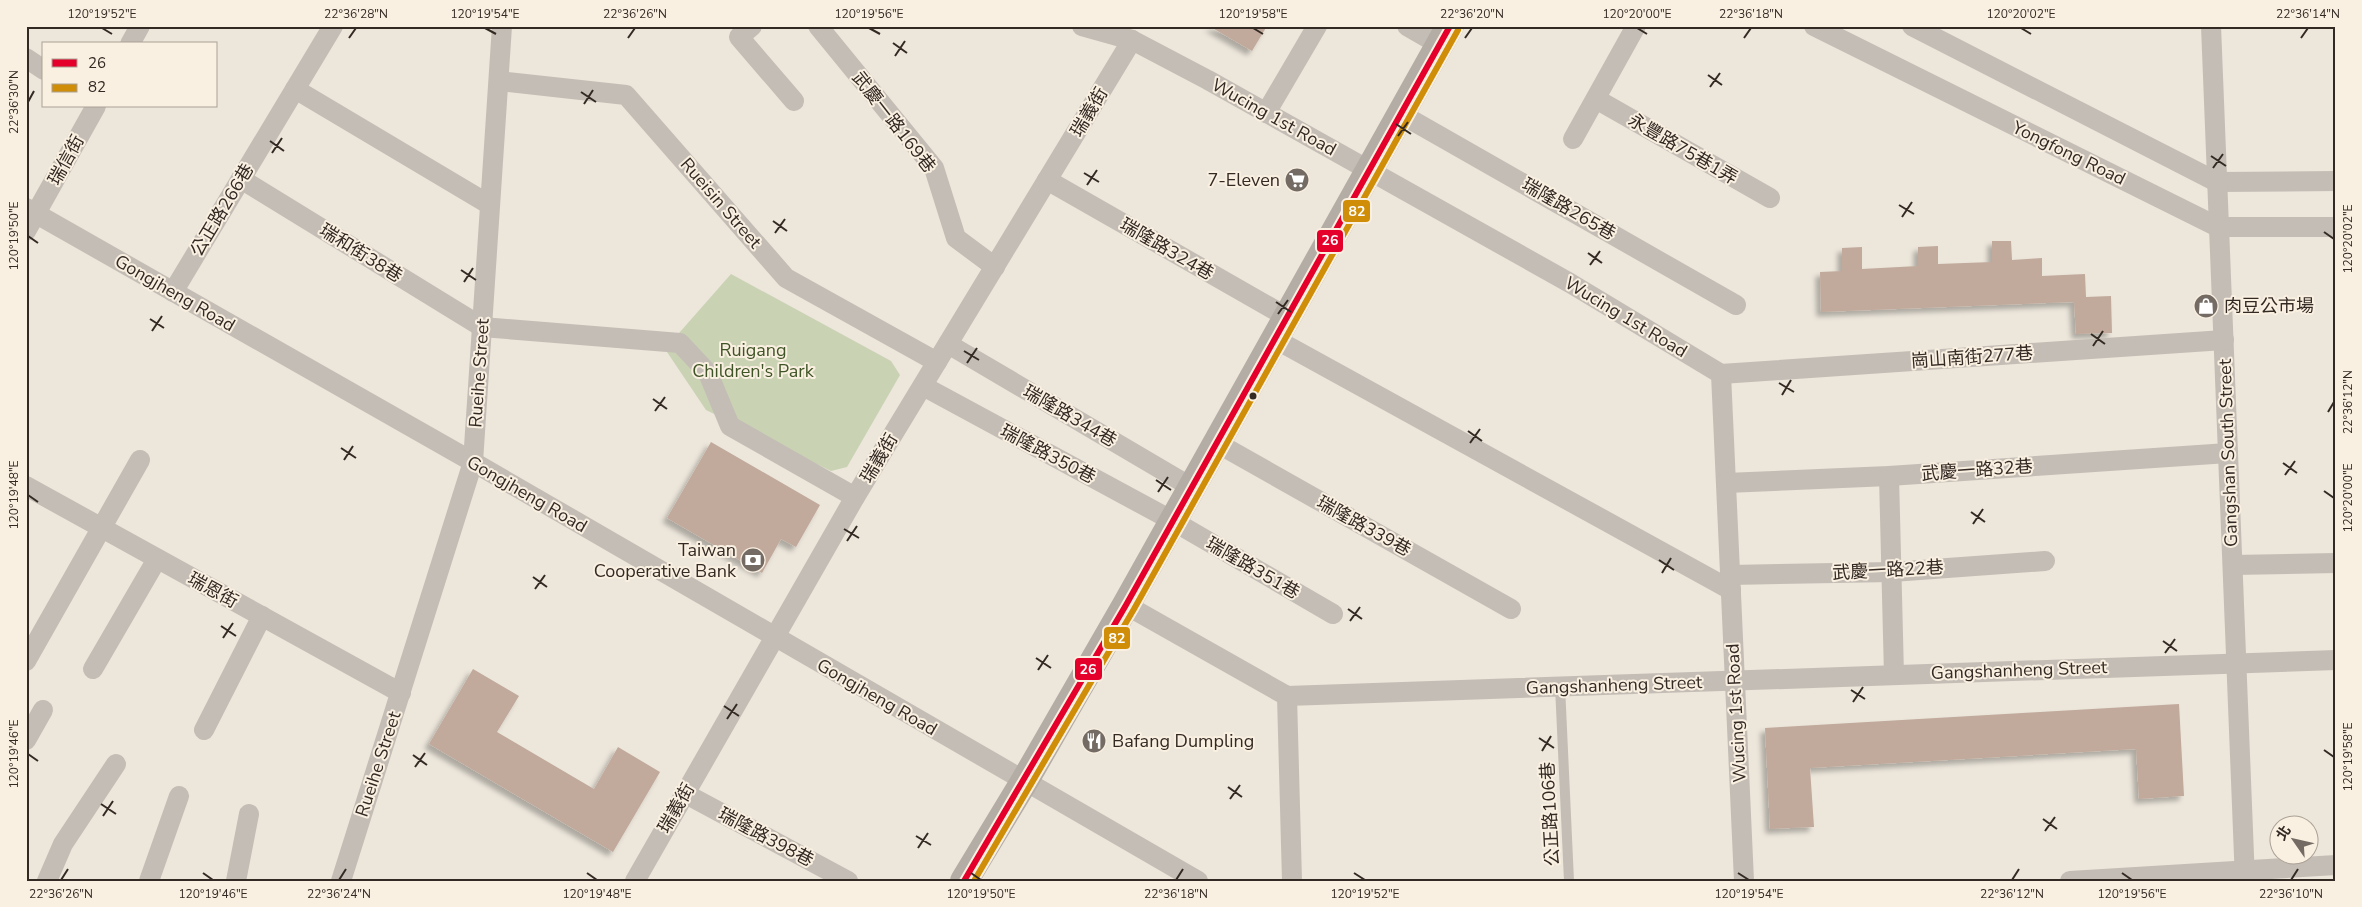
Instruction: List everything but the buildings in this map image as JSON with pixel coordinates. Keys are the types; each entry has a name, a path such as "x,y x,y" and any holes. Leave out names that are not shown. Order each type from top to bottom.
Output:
{"street":[{"path":"131,42 140,26"},
{"name":"公正路266巷","path":"173,292 333,26"},
{"name":"Rueihe Street","path":"341,881 473,462 502,26"},
{"path":"752,26 739,37 794,101"},
{"name":"武慶一路169巷","path":"818,26 934,168 956,238 995,267"},
{"name":"Wucing 1st Road","path":"1082,26 1132,40 1570,283 1721,374 1744,881"},
{"path":"1266,113 1317,26"},
{"path":"964,881 1024,782 1126,605 1445,36 1407,26"},
{"path":"1573,139 1636,26"},
{"name":"Yongfong Road","path":"1814,26 2218,227 2336,227"},
{"path":"1912,26 2217,182 2336,181"},
{"name":"Gangshan South Street","path":"2211,26 2245,875"},
{"name":"瑞義街","path":"635,881 684,792 856,497 1132,40"},
{"path":"26,58 42,69"},
{"name":"Rueisin Street","path":"499,81 626,95 786,278 938,362"},
{"path":"295,89 490,205"},
{"name":"永豐路75巷1弄","path":"1596,99 1770,198"},
{"name":"瑞信街","path":"26,231 31,211 94,108"},
{"name":"瑞隆路265巷","path":"1401,114 1736,305"},
{"name":"瑞和街38巷","path":"241,179 482,327"},
{"name":"瑞隆路324巷","path":"1047,180 1281,328 1731,583"},
{"name":"Gongjheng Road","path":"31,211 473,462 1198,881"},
{"path":"482,327 680,343 708,373 730,426 856,497"},
{"name":"崗山南街277巷","path":"1721,374 2224,340"},
{"name":"瑞隆路344巷","path":"948,344 1192,487"},
{"name":"瑞隆路350巷","path":"923,386 1173,521"},
{"name":"瑞隆路339巷","path":"1216,443 1511,609"},
{"name":"武慶一路32巷","path":"1726,483 1890,476 2228,453"},
{"path":"26,660 140,460"},
{"path":"1890,476 1894,675"},
{"name":"瑞恩街","path":"26,486 401,693"},
{"name":"瑞隆路351巷","path":"1173,521 1333,614"},
{"path":"93,669 157,558"},
{"name":"武慶一路22巷","path":"1731,583 2045,561"},
{"path":"2233,565 2336,563"},
{"path":"1126,605 1287,696 1292,881"},
{"path":"204,730 262,616"},
{"name":"Gangshanheng Street","path":"1287,696 2336,660"},
{"path":"26,740 43,710"},
{"path":"47,881 63,844 116,764"},
{"name":"瑞隆路398巷","path":"684,792 848,881"},
{"path":"149,881 179,796"},
{"path":"236,881 249,814"},
{"path":"2070,881 2245,875 2336,865"}],"lane":[{"name":"公正路106巷","path":"1560,686 1569,881"}],"green space":[{"name":"Ruigang Children's Park","path":"731,274 891,361 900,375 847,467 831,471 706,410 665,349"}],"transit line":[{"name":"26","path":"964,881 1126,605 1450,26"},
{"name":"82","path":"974,881 1134,609 1458,30"}],"place":[{"name":"7-Eleven","path":"1297,180"},
{"name":"肉豆公市場","path":"2206,306"},
{"name":"Taiwan Cooperative Bank","path":"753,560"},
{"name":"Bafang Dumpling","path":"1094,741"}]}
